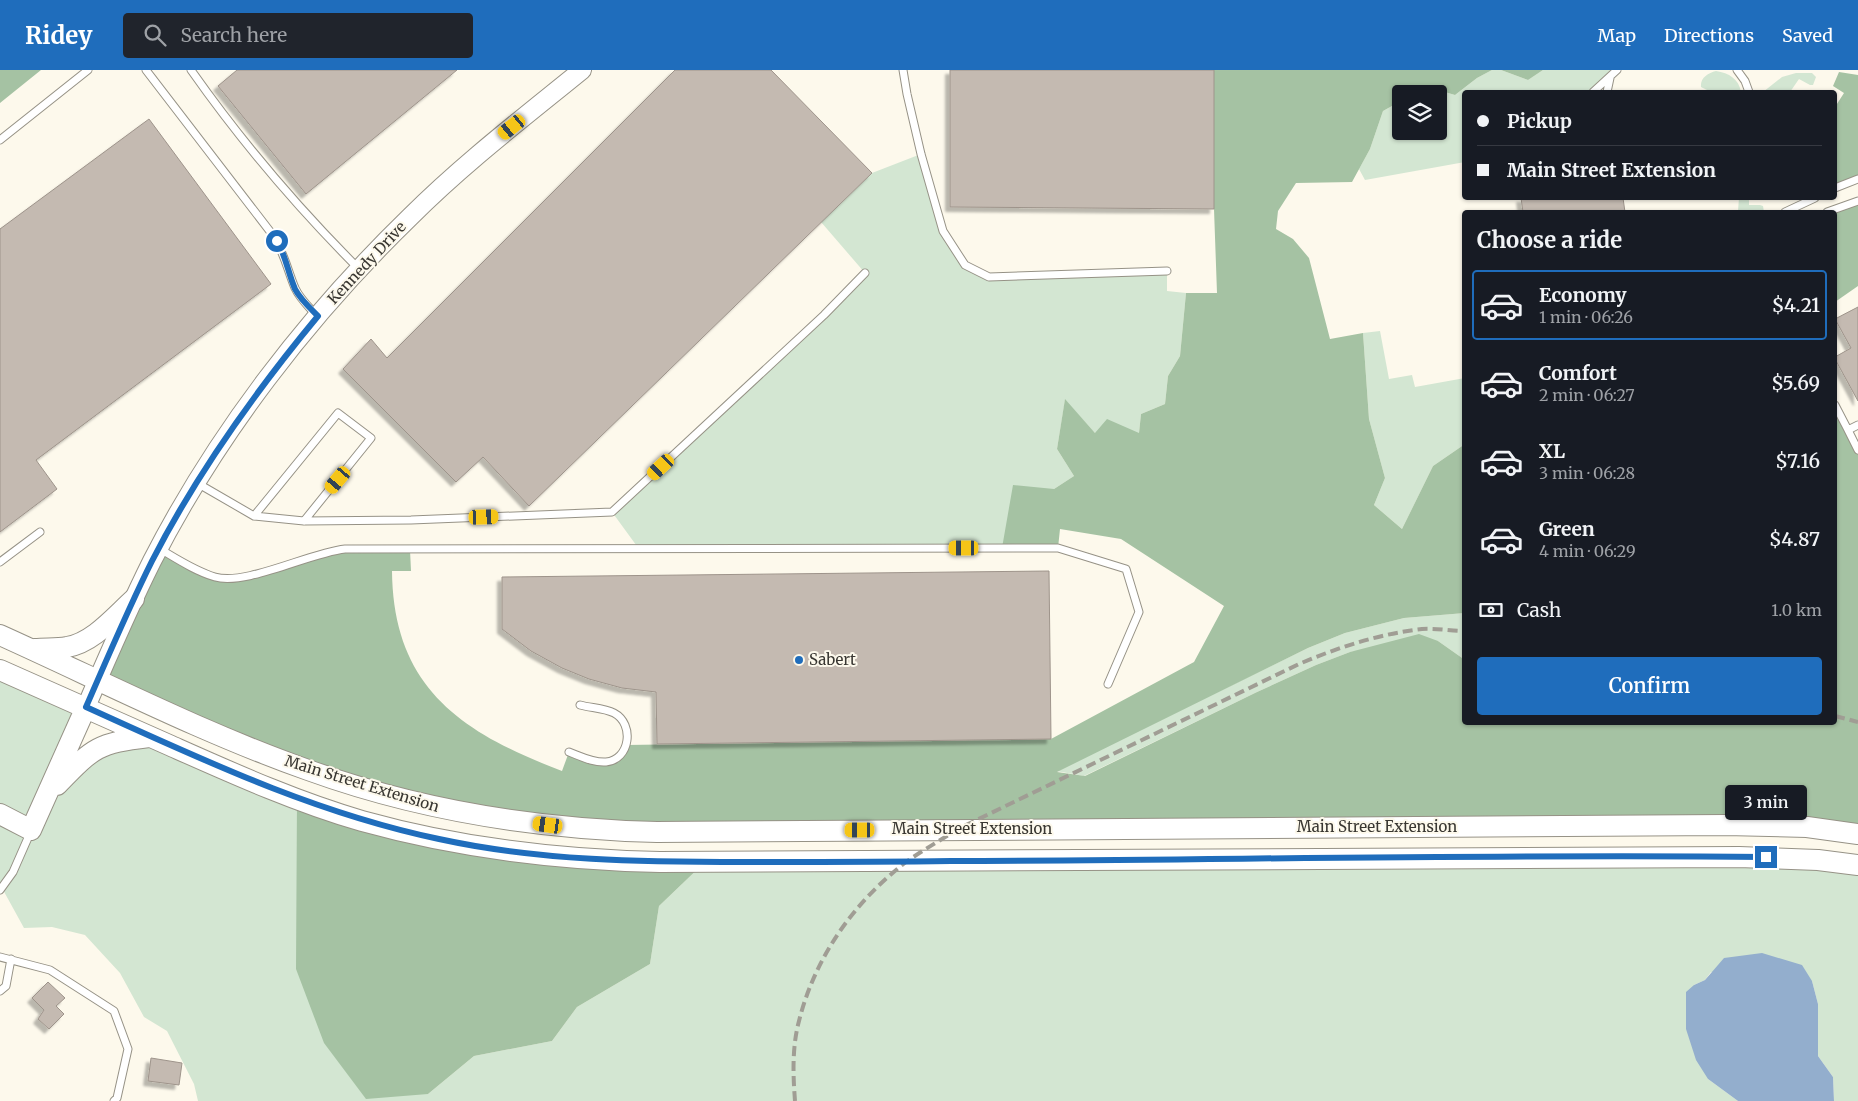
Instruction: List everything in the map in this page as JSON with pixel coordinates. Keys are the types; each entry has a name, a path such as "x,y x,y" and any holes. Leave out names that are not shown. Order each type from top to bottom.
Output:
{"main road":[{"path":"31,649 67,647 80,643 96,633 134,599"},
{"name":"Main Street Extension","path":"0,635 248,747 334,779 388,795 466,814 575,828 675,832 1726,825 1807,828 1858,834"},
{"name":"Main Street Extension","path":"0,670 252,781 360,820 440,840 575,859 687,862 1739,856 1818,860 1858,865"},
{"path":"0,814 31,830 86,707"},
{"path":"48,794 87,755 99,747 123,740 152,737"}],"street":[{"name":"Kennedy Drive","path":"86,707 159,548 196,483 245,409 318,316 359,269 409,217 457,173 582,70"}],"lane":[{"path":"0,140 88,70"},
{"path":"146,70 277,241 285,256 295,288 318,316"},
{"path":"191,70 222,114 282,187 318,228 359,269"},
{"path":"903,70 921,154 943,231 965,264 990,277 1167,271"},
{"path":"1595,90 1617,70"},
{"path":"1737,70 1745,81 1748,90"},
{"path":"1607,90 1610,77"},
{"path":"1837,187 1858,179"},
{"path":"1789,210 1811,200"},
{"path":"1833,210 1858,201"},
{"path":"196,483 254,516 304,521 411,520 612,512 816,322 865,273"},
{"path":"1837,409 1858,450"},
{"path":"254,516 338,412 372,438 304,521"},
{"path":"1848,430 1858,425"},
{"path":"0,562 40,532"},
{"path":"159,548 205,573 215,577 236,579 322,553 345,549 1058,548 1126,569 1139,612 1108,684"},
{"path":"569,752 591,760 606,762 618,757 626,745 627,732 621,719 615,713 580,705"},
{"path":"0,890 14,872 31,830"},
{"path":"0,957 50,970 114,1011 128,1049 117,1098 114,1101"},
{"path":"0,991 6,986 11,959"}],"green space":[{"path":"0,70 41,70 0,103"},
{"path":"1214,70 1492,70 1477,78 1455,95 1447,93 1447,85 1392,85 1392,106 1383,111 1370,149 1352,182 1296,183 1278,211 1276,229 1293,239 1309,258 1330,339 1363,333 1369,419 1385,478 1374,505 1402,529 1433,466 1462,446 1462,613 1404,618 1345,633 1308,648 1057,772 1085,776 1316,665 1350,652 1419,634 1438,641 1462,658 1462,725 1837,725 1837,409 1858,450 1858,834 657,832 388,795 98,680 159,549 192,568 236,579 322,553 410,550 411,571 392,571 395,612 405,646 420,676 440,701 465,722 493,740 562,771 569,752 591,760 612,761 626,745 1051,739 1194,662 1224,606 1121,539 1060,529 1058,548 1002,548 1013,485 1054,489 1074,476 1057,449 1065,399 1095,433 1107,419 1139,433 1141,414 1165,404 1168,376 1180,356 1186,293 1217,293 1214,209"},
{"path":"1492,70 1501,70 1528,80 1543,70 1618,70 1595,90 1462,90 1462,163 1365,180 1359,169 1370,149 1383,111 1392,106 1392,140 1447,140 1447,93 1455,95 1477,78"},
{"path":"1501,70 1543,70 1528,80"},
{"path":"1716,71 1733,77 1741,90 1707,90 1701,87 1705,76"},
{"path":"1839,72 1858,75 1858,179 1837,187 1837,104 1844,93 1833,86"},
{"path":"1796,73 1812,73 1816,77 1813,85 1799,79 1791,90 1766,90 1782,77"},
{"path":"921,154 943,231 965,264 989,277 1167,271 1167,291 1186,293 1180,356 1168,376 1165,404 1141,414 1139,433 1095,433 1065,400 1057,449 1074,476 1054,489 1002,548 639,549 612,512 865,273 821,222 872,173"},
{"path":"1739,200 1749,200 1749,205 1763,206 1764,210 1738,210"},
{"path":"1858,201 1858,286 1837,301 1837,211"},
{"path":"1380,331 1389,379 1412,375 1415,387 1462,379 1462,446 1433,466 1402,529 1374,505 1385,478 1369,419 1363,333"},
{"path":"1462,613 1462,658 1438,641 1350,652 1257,692 1084,776 1056,771 1308,648 1345,633 1404,618"},
{"path":"0,670 86,707 49,792 87,755 151,737 297,798 428,1094 474,1056 552,1041 577,1007 650,964 659,906 705,862 1858,865 1858,1101 1834,1101 1833,1077 1818,1056 1818,1004 1812,981 1711,972 1705,980 1694,985 1708,1079 1738,1101 198,1101 194,1084 167,1031 144,1017 120,973 85,935 52,927 24,928 2,888 0,890"},
{"path":"297,798 440,840 705,862 659,906 650,964 577,1007 552,1041 474,1056 428,1094 366,1099 324,1043 296,969"}],"water":[{"path":"1762,953 1802,965 1812,981 1818,1004 1818,1056 1833,1077 1834,1101 1738,1101 1708,1079 1696,1060 1686,1029 1686,992 1694,985 1705,980 1724,958"}],"building":[{"path":"237,70 457,70 306,194 218,86"},
{"path":"675,70 771,70 872,173 529,506 483,457 456,482 343,369 371,339 387,358"},
{"path":"950,70 1214,70 1214,209 950,207"},
{"path":"149,119 271,284 36,460 57,489 0,532 0,229"},
{"path":"1521,200 1623,200 1625,210 1523,210"},
{"path":"1858,307 1858,401 1837,363 1837,356 1851,348 1837,323 1837,318"},
{"name":"Sabert","path":"1049,571 1051,739 657,744 656,692 622,688 589,679 562,668 531,651 502,629 502,577"},
{"path":"48,982 65,998 56,1006 64,1014 49,1029 38,1019 44,1010 32,998"},
{"path":"151,1058 182,1063 179,1085 148,1081"}],"railway":[{"path":"795,1101 795,1041 806,997 815,975 826,953 854,913 887,878 906,862 958,829 1299,664 1344,647 1390,634 1422,629 1462,631"},
{"path":"1837,717 1858,722"}],"place":[{"name":"Sabert","path":"799,660"}],"route":[{"path":"277,241 285,256 295,288 318,316 245,409 196,483 152,562 86,707 252,781 360,820 440,840 519,853 602,861 888,862 1766,857"}]}
